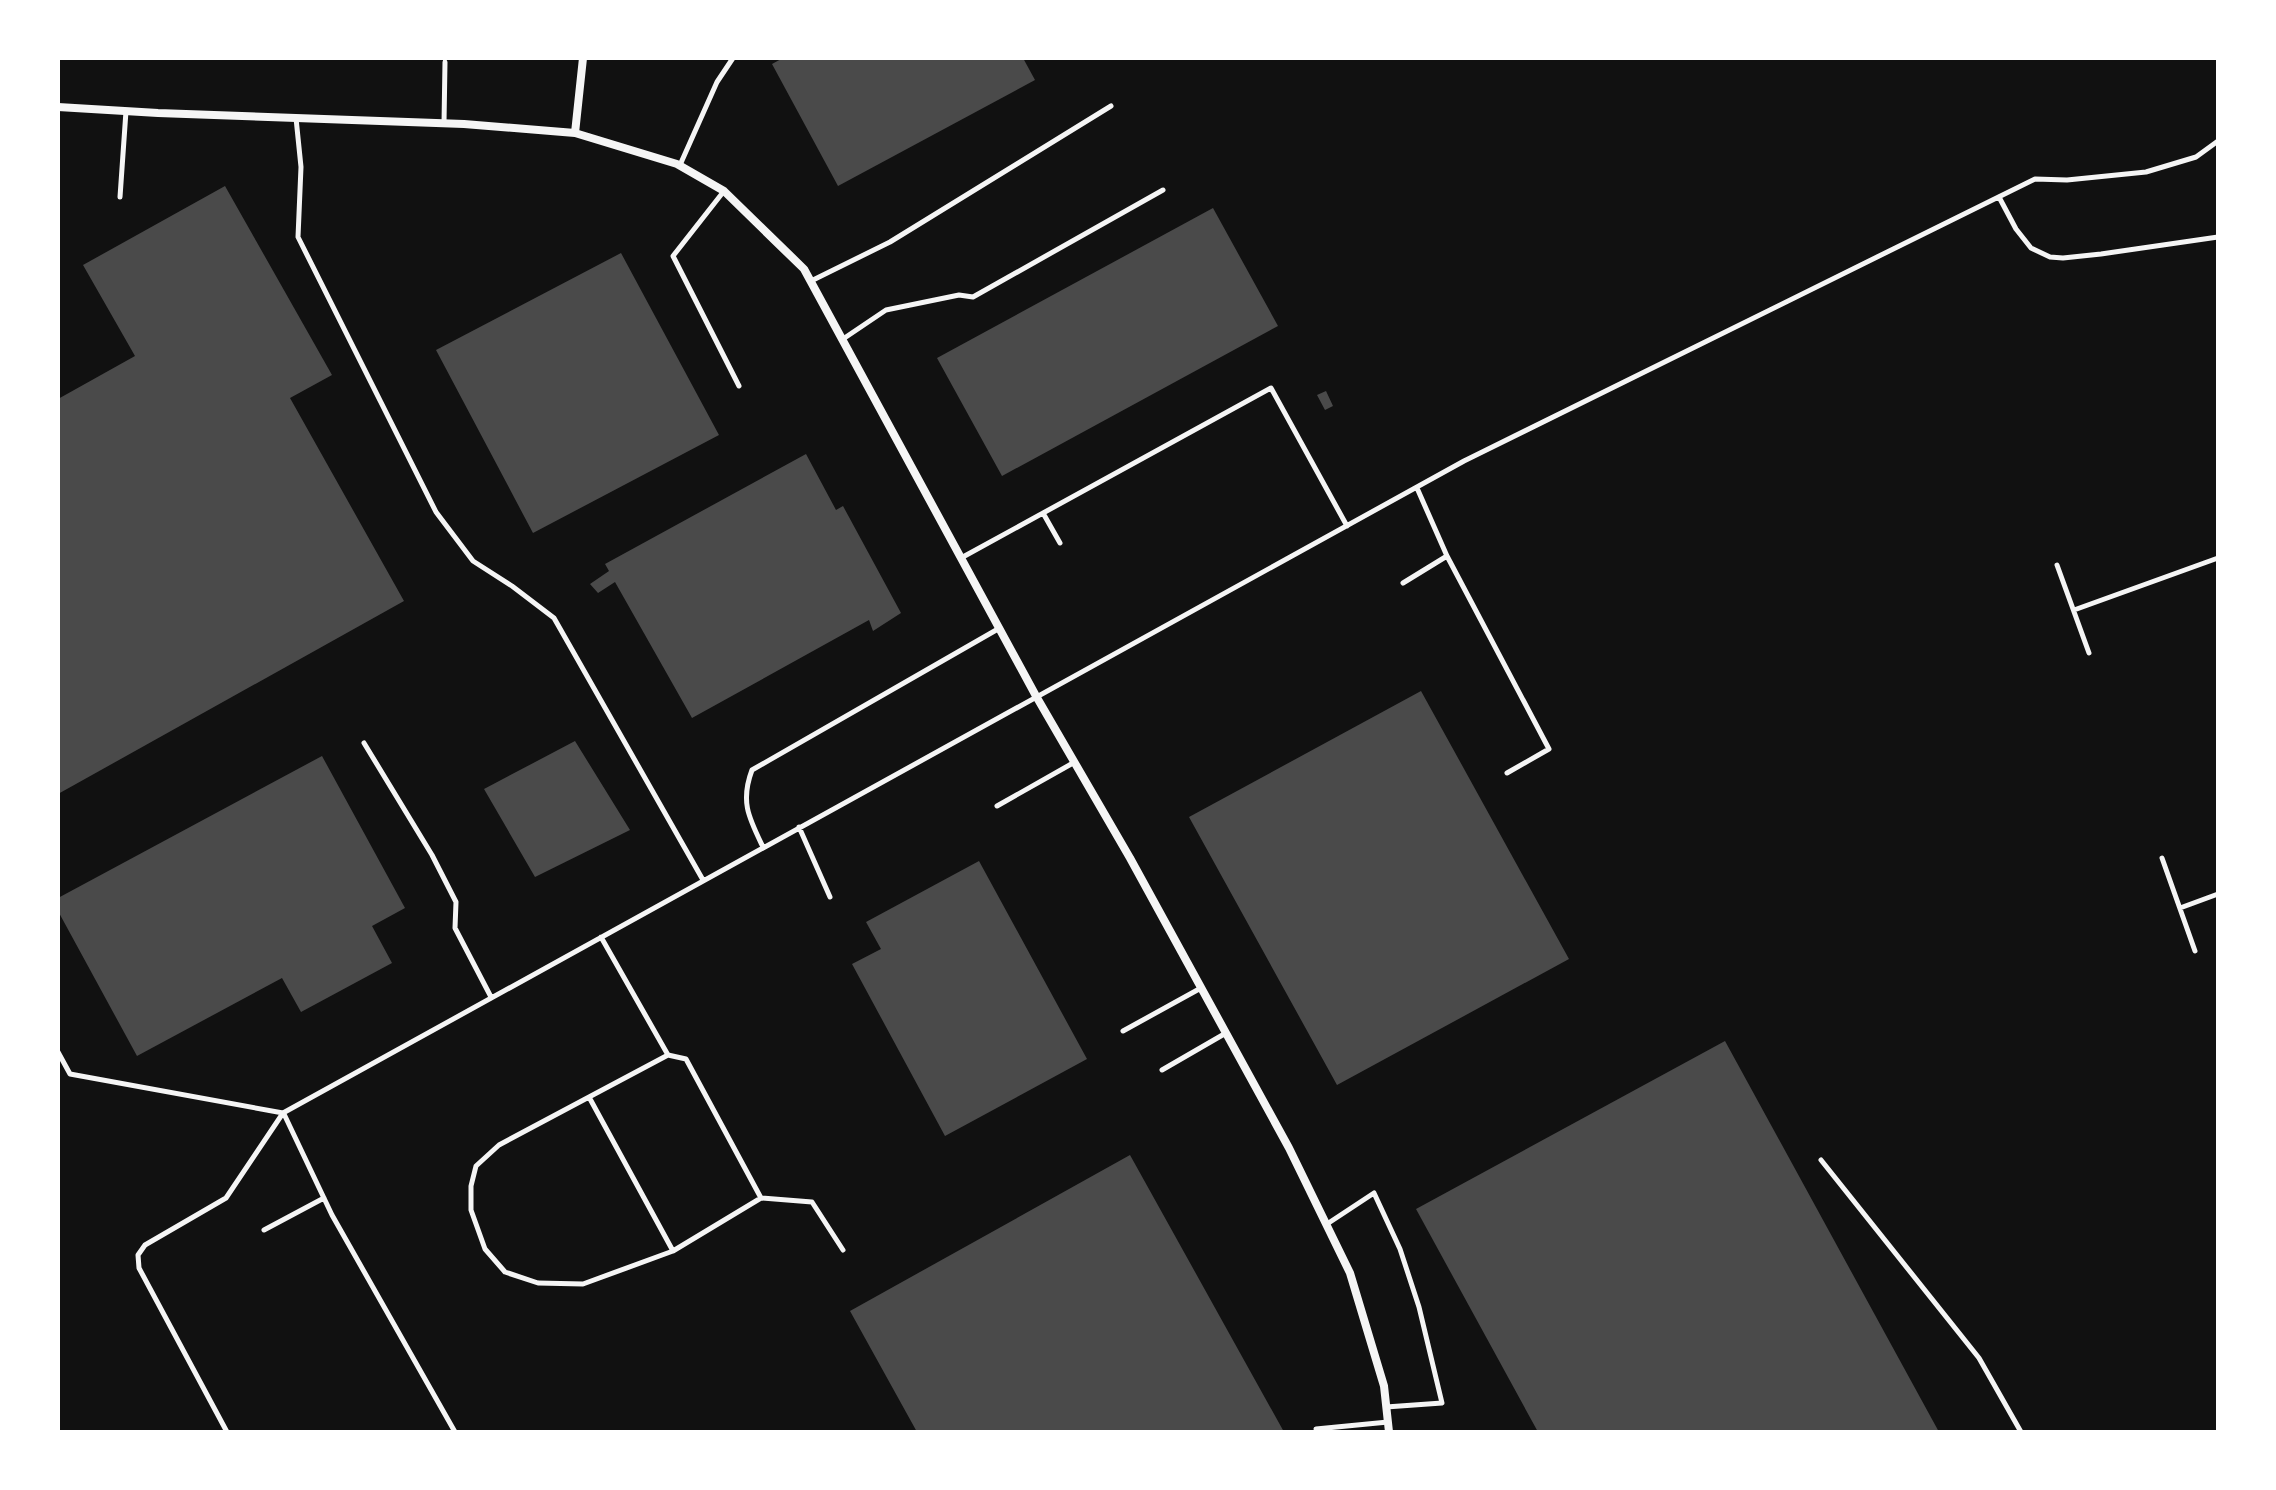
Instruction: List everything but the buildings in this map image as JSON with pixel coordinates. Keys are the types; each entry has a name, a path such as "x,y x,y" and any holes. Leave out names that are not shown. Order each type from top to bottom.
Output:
{"street":[{"path":"575,133 583,58"},
{"path":"58,107 444,123 575,133 680,165 724,191 804,269 1036,696 1130,858 1289,1148 1350,1273 1384,1386 1388,1427"}],"lane":[{"path":"680,165 717,82 733,58"},
{"path":"444,123 445,62"},
{"path":"811,281 890,242 1111,106"},
{"path":"120,197 126,111"},
{"path":"296,118 301,167 298,237 436,512 473,561 554,618 703,880"},
{"path":"227,1432 139,1268 138,1255 145,1245 226,1198 283,1113 1464,461 2035,179 2067,180 2146,172 2196,157 2218,141"},
{"path":"843,339 886,310 959,295 973,297 1163,190"},
{"path":"724,191 673,256 739,386"},
{"path":"1999,197 2016,229 2031,248 2050,257 2101,254 2218,237"},
{"path":"961,558 1271,388 1347,526"},
{"path":"1417,488 1447,556 1549,749 1507,773"},
{"path":"1043,512 1060,543"},
{"path":"1403,583 1447,556"},
{"path":"2074,610 2218,558"},
{"path":"2057,565 2089,653"},
{"path":"763,847 748,816 745,788 752,770 999,628"},
{"path":"364,743 432,855 456,902 455,928 491,997"},
{"path":"997,806 1073,763"},
{"path":"799,827 830,897"},
{"path":"2162,858 2195,951"},
{"path":"2180,908 2218,894"},
{"path":"601,937 668,1055"},
{"path":"1123,1031 1201,988"},
{"path":"1162,1070 1226,1033"},
{"path":"58,1052 70,1074 283,1113"},
{"path":"761,1198 686,1059 668,1055 499,1145 476,1166 471,1186 471,1210 485,1249 505,1272 538,1283 583,1284 673,1251 761,1198 812,1202 843,1250"},
{"path":"589,1097 673,1251"},
{"path":"283,1113 324,1198 455,1432"},
{"path":"1821,1160 1979,1358 2021,1432"},
{"path":"1327,1224 1374,1193 1400,1249 1419,1307 1442,1403 1386,1407"},
{"path":"264,1230 324,1198"},
{"path":"1316,1429 1388,1427"}]}
